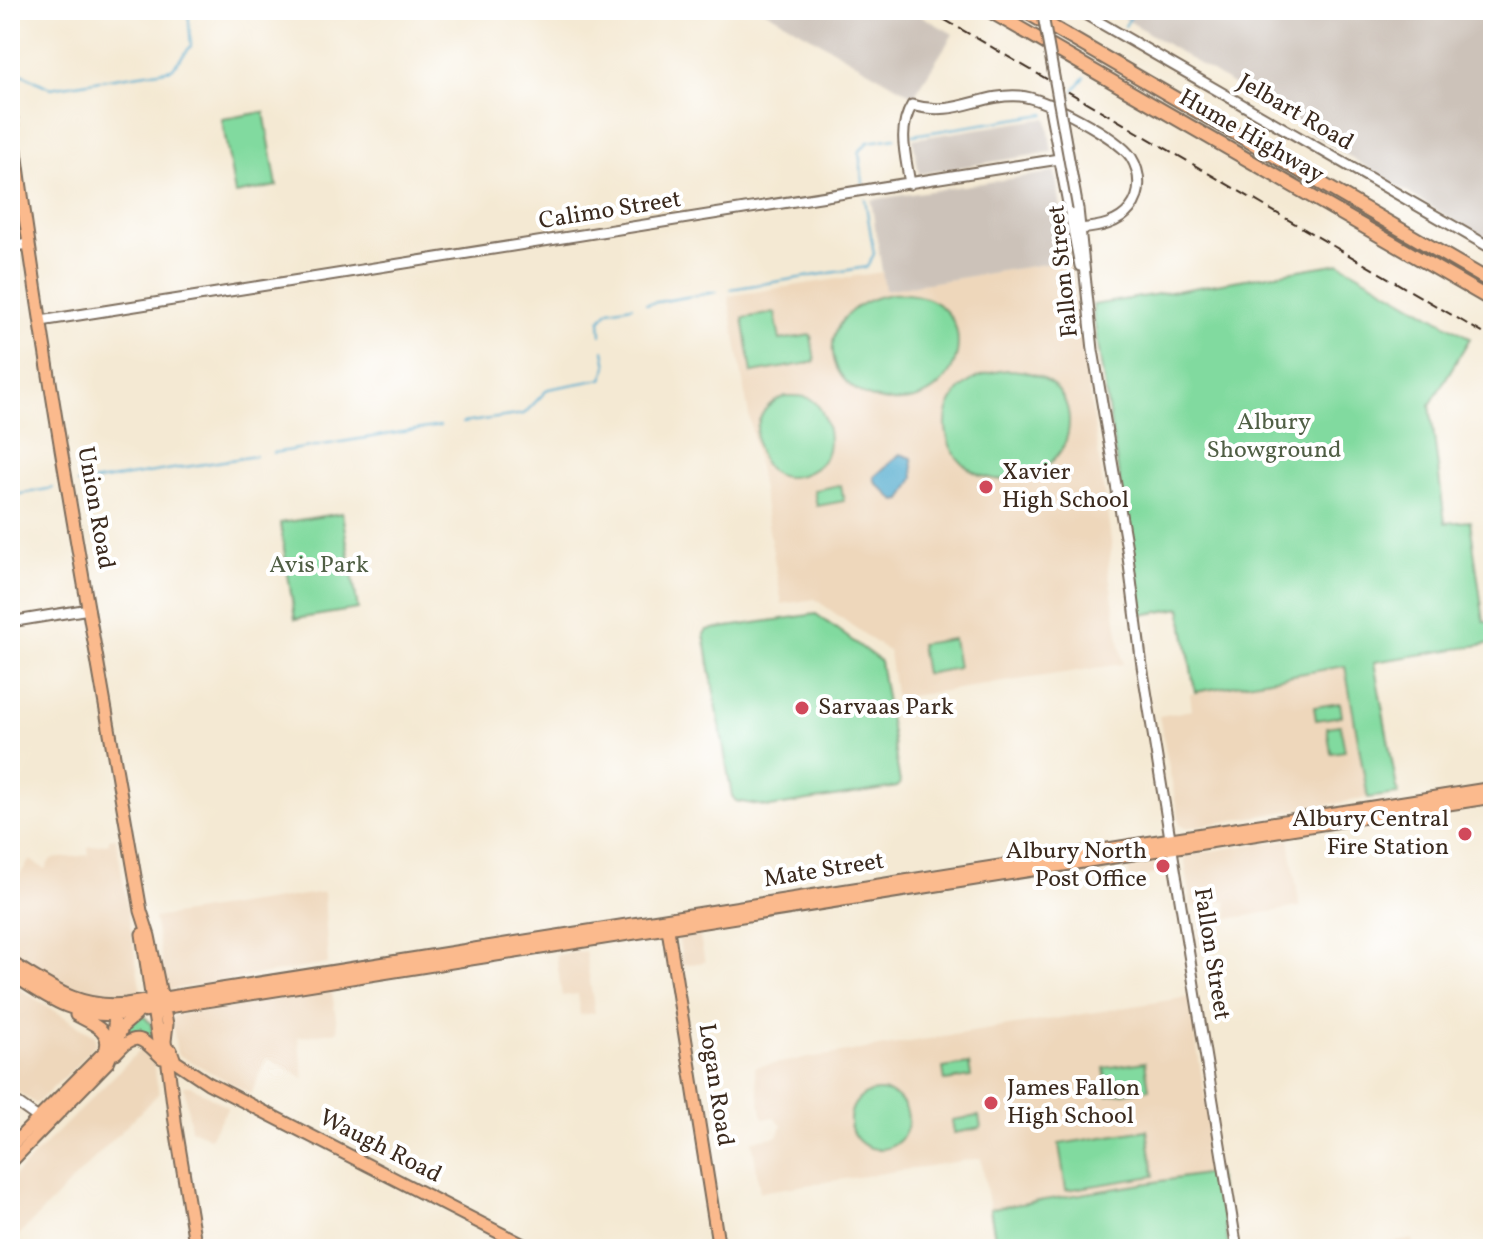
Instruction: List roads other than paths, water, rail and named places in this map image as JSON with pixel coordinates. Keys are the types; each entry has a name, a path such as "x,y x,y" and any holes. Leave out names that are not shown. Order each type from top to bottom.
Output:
{"highway":[{"name":"Hume Highway","path":"988,10 1493,301"},
{"name":"Hume Highway","path":"1023,10 1493,283"}],"main road":[{"name":"Union Road","path":"10,105 28,244 196,1249"},
{"name":"Mate Street","path":"155,1005 1173,843 1493,788"},
{"name":"Mate Street","path":"1173,843 1493,797"},
{"name":"Logan Road","path":"667,923 719,1249"},
{"path":"10,962 62,1005 105,1033 108,1044 106,1057"},
{"path":"10,973 78,1001 155,1005"},
{"path":"106,1057 113,1037 115,1015 126,1004"},
{"path":"62,1005 88,1014 115,1015 155,1005"},
{"name":"Union Road","path":"155,1005 167,1024 165,1061 172,1083 175,1120"},
{"path":"10,1163 42,1123 106,1057 124,1024 155,1005"},
{"name":"Waugh Road","path":"167,1024 174,1059 208,1083"},
{"name":"Waugh Road","path":"106,1057 126,1042 138,1038 165,1061 191,1077 531,1249"},
{"path":"172,1083 191,1077"},
{"path":"10,1147 42,1123"}],"street":[{"name":"Fallon Street","path":"1042,10 1078,209 1093,350 1122,529 1124,566 1173,843 1237,1249"},
{"name":"Jelbart Road","path":"1078,10 1493,249"},
{"path":"910,184 903,126 912,105 941,110 1005,96 1022,96 1049,104 1121,147 1137,170 1137,194 1126,213 1105,225 1080,229"},
{"path":"1049,104 1077,258 1085,285"},
{"name":"Calimo Street","path":"41,321 1059,159"},
{"path":"10,247 28,244"},
{"path":"10,622 89,609"},
{"path":"10,1098 42,1123"}],"water":[{"path":"900,454 912,458 914,478 902,500 896,501 876,483 874,477"}],"waterway":[{"path":"16,71 50,88 172,69 191,46 188,10"},
{"path":"1125,26 1135,10"},
{"path":"1074,90 1085,77"},
{"path":"1068,104 1071,96"},
{"path":"913,135 1045,114"},
{"path":"863,183 859,152 868,142 895,138"},
{"path":"731,289 867,267 874,254 865,199"},
{"path":"646,304 716,292"},
{"path":"601,335 600,320 609,310 632,306"},
{"path":"462,423 524,414 548,389 602,379 607,367 604,350"},
{"path":"273,453 440,426"},
{"path":"78,484 255,456"},
{"path":"10,496 53,488"}],"railway":[{"path":"928,10 1493,339"}],"place":[{"name":"Xavier High School","path":"986,487"},
{"name":"Sarvaas Park","path":"802,708"},
{"name":"Albury Central Fire Station","path":"1465,834"},
{"name":"Albury North Post Office","path":"1163,866"},
{"name":"James Fallon High School","path":"991,1103"}],"park label":[{"name":"Albury Showground","path":"1274,437"},
{"name":"Avis Park","path":"319,566"}]}
